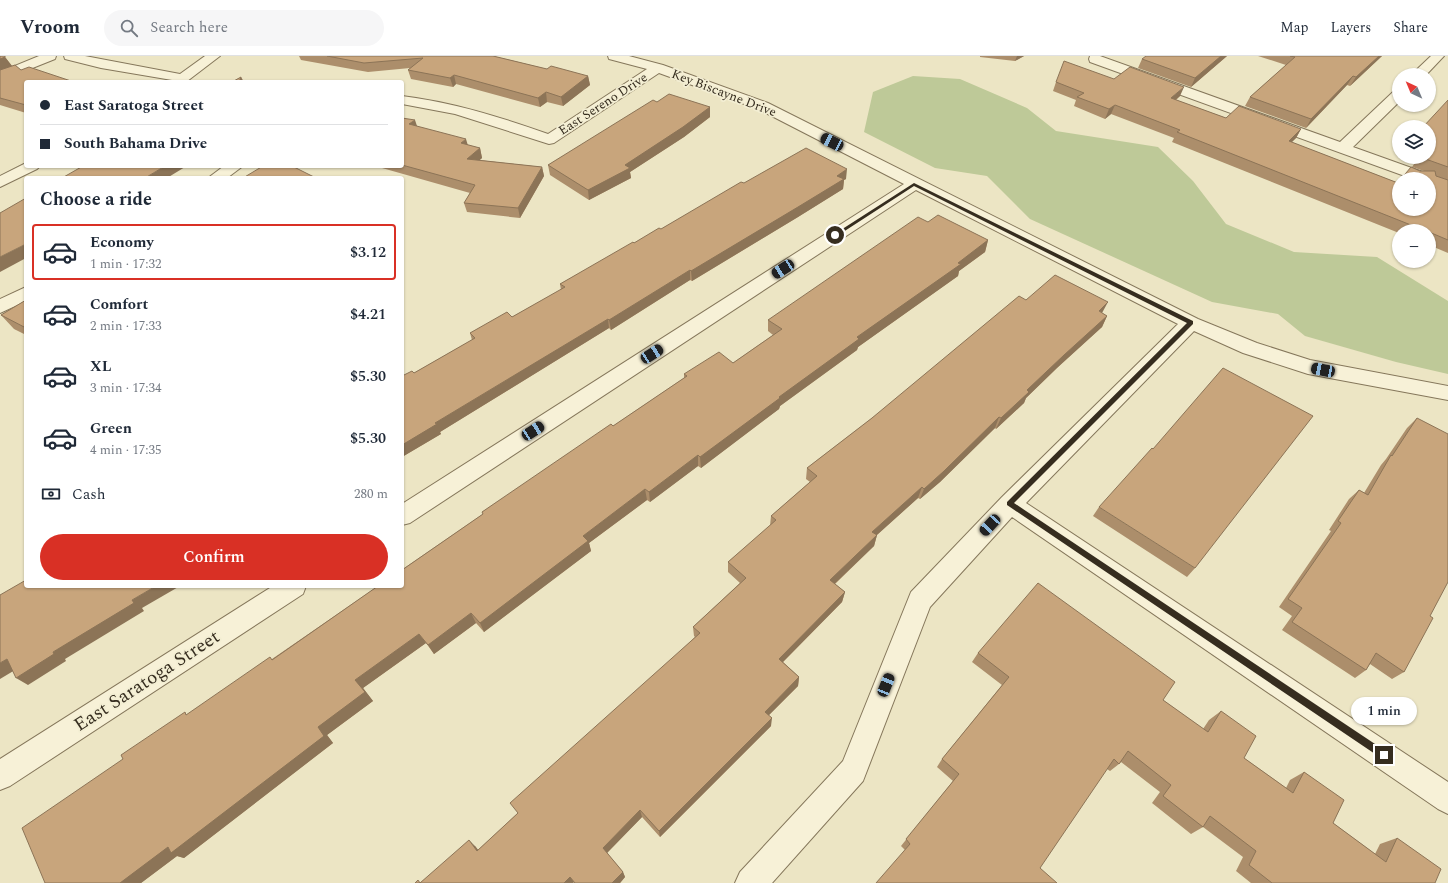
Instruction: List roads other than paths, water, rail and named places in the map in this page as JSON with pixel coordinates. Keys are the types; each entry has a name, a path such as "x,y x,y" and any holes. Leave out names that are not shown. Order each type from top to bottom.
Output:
{"street":[{"path":"0,77 50,56"},
{"path":"70,56 101,64 180,80 214,56"},
{"name":"Key Biscayne Drive","path":"614,56 658,68 763,106 914,184 1191,323 1250,348 1308,367 1448,394"},
{"path":"1425,68 1438,56"},
{"path":"1098,57 1408,172"},
{"name":"East Sereno Drive","path":"404,100 422,102 490,118 549,140 658,68"},
{"path":"1343,148 1392,101"},
{"path":"0,182 28,168"},
{"path":"219,176 232,168"},
{"path":"404,515 914,184"},
{"path":"0,308 24,294"},
{"path":"752,883 852,770 920,600 1010,504 1191,323"},
{"path":"1010,504 1448,799"},
{"name":"East Saratoga Street","path":"0,776 291,588"}]}
